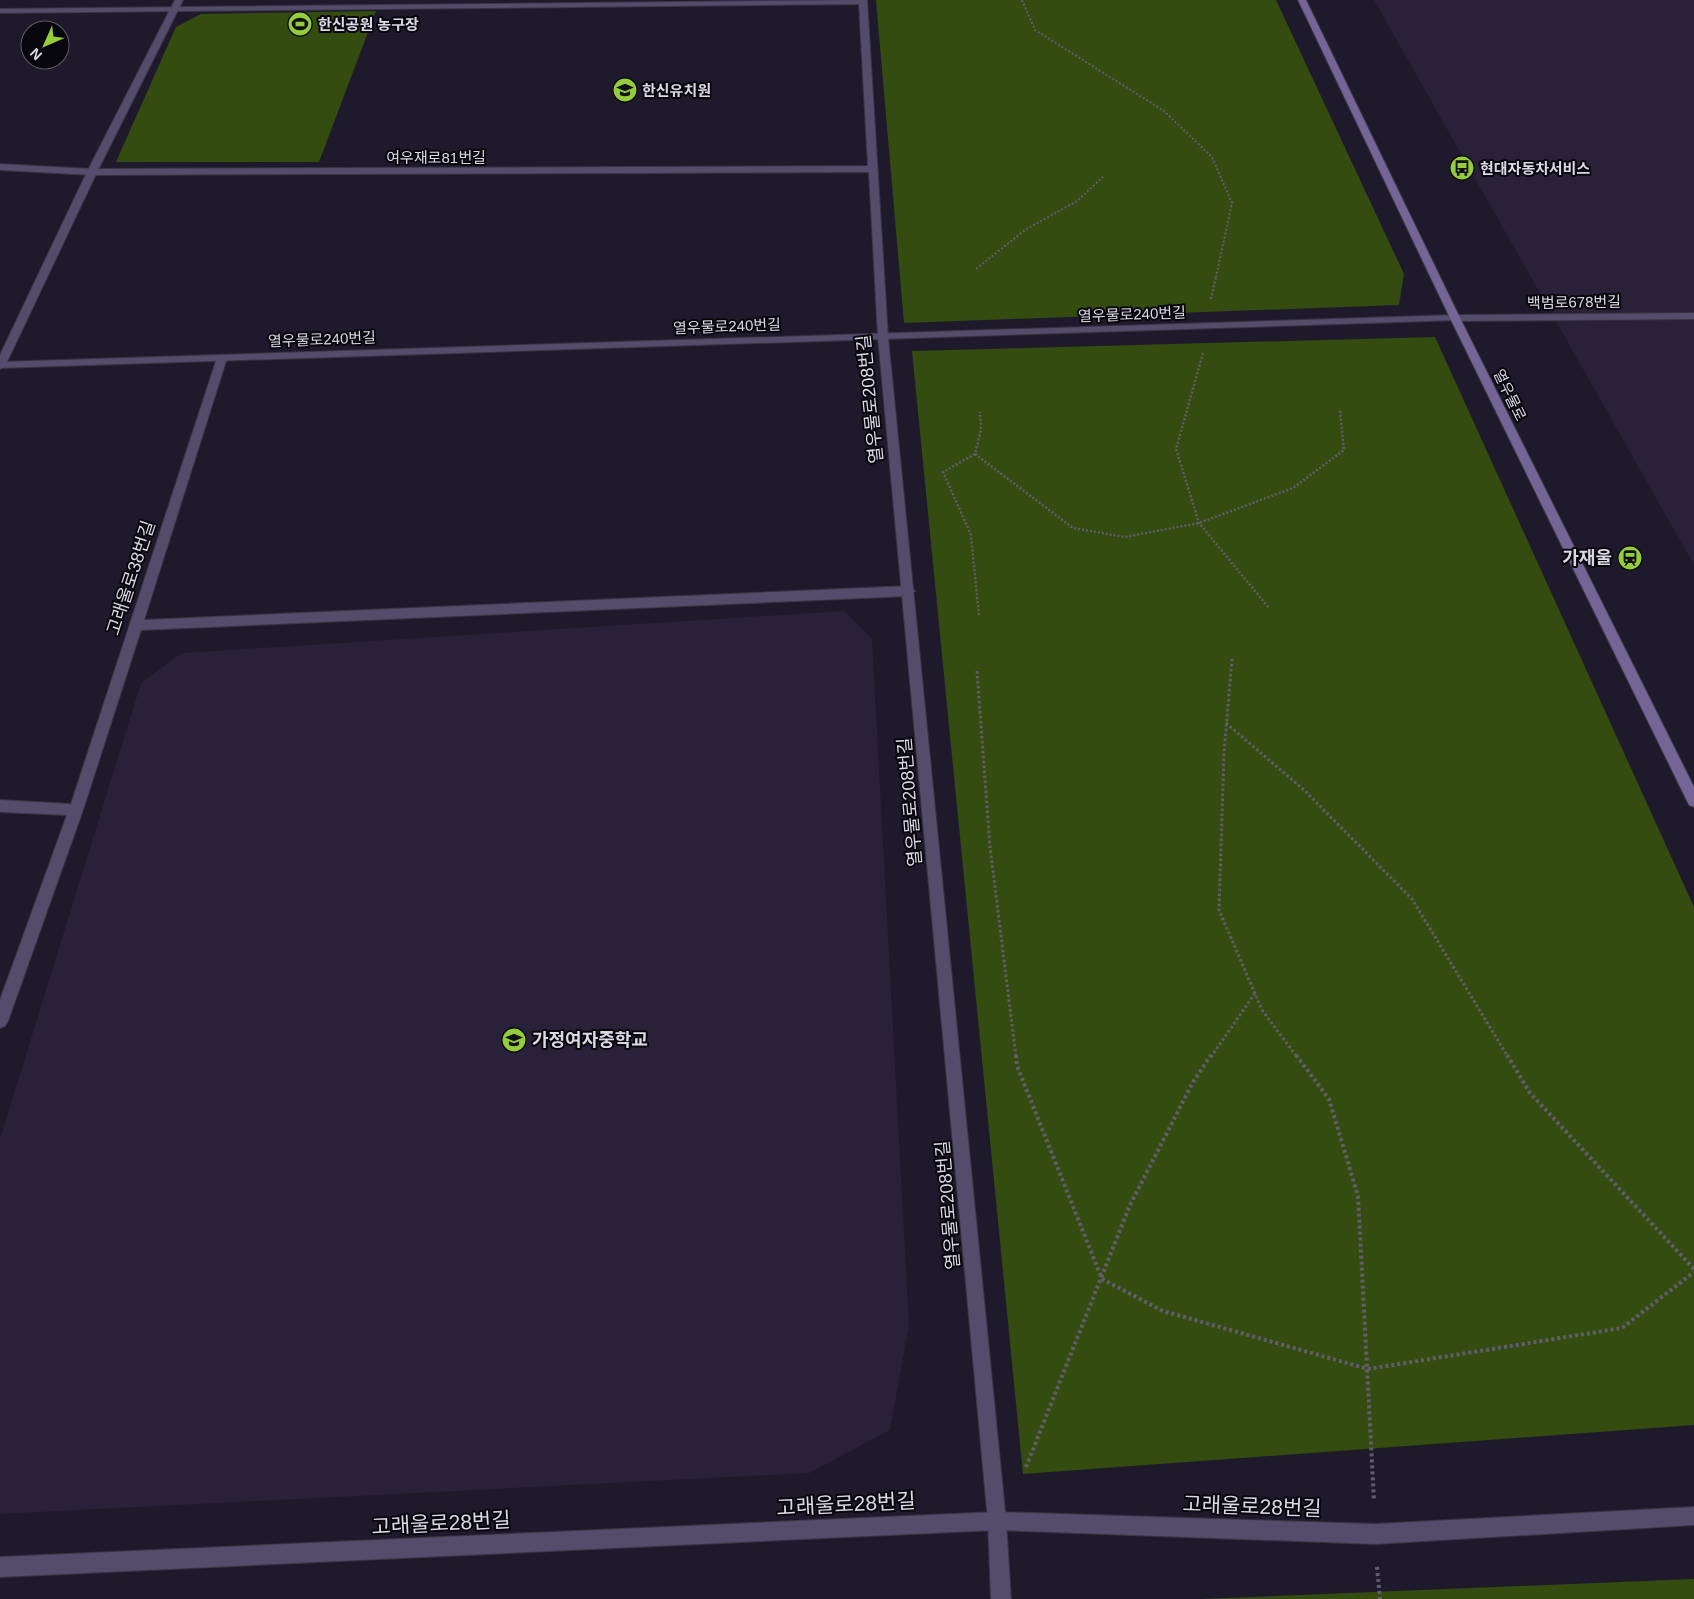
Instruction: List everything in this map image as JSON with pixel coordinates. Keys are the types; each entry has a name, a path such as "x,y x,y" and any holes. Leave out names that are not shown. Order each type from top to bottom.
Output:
{"main road":[{"name":"열우물로","path":"1302,0 1455,318 1694,801"}],"street":[{"path":"0,365 92,172 179,0"},
{"path":"0,11 863,1"},
{"name":"열우물로208번길","path":"863,1 883,337 909,591 997,1521 1001,1599"},
{"name":"여우재로81번길","path":"0,167 92,172 873,169"},
{"name":"백범로678번길","path":"1455,318 1694,316"},
{"name":"열우물로240번길","path":"0,365 1455,318"},
{"name":"고래울로38번길","path":"0,1021 76,810 222,358"},
{"path":"136,625 909,591"},
{"path":"0,806 76,810"},
{"name":"고래울로28번길","path":"0,1567 997,1521 1375,1534 1694,1516"}],"path":[{"path":"1022,0 1035,30 1164,111 1212,157 1232,203 1208,312 1214,326 1206,343 1176,449 1199,523 1269,608"},
{"path":"976,269 1025,230 1077,201 1104,176"},
{"path":"975,454 1073,528 1125,537 1199,523 1294,488 1344,450 1340,411"},
{"path":"979,615 971,536 943,472 975,454 981,430 980,412"},
{"path":"1232,659 1224,753 1219,910 1262,1010 1329,1099 1358,1196 1380,1599"},
{"path":"976,671 990,847 1017,1066 1102,1279 1163,1311 1368,1369 1622,1328 1694,1270 1530,1093 1412,899 1305,791 1226,723"},
{"path":"1023,1474 1130,1205 1193,1082 1255,993"}],"shaded area":[{"path":"1374,0 1694,0 1694,565"},
{"path":"844,611 872,639 909,1325 890,1430 809,1473 0,1514 0,1139 141,683 182,653"}],"green space":[{"path":"876,0 1276,0 1404,274 1399,305 904,323"},
{"path":"376,11 319,162 116,162 176,27 201,14"},
{"path":"1435,337 1694,907 1694,1425 1023,1474 912,351"},
{"path":"1694,1579 1694,1599 1202,1599"}],"place":[{"name":"한신공원 농구장","path":"300,24"},
{"name":"한신유치원","path":"625,90"},
{"name":"현대자동차서비스","path":"1462,168"},
{"name":"가재울","path":"1630,558"},
{"name":"가정여자중학교","path":"514,1040"}]}
